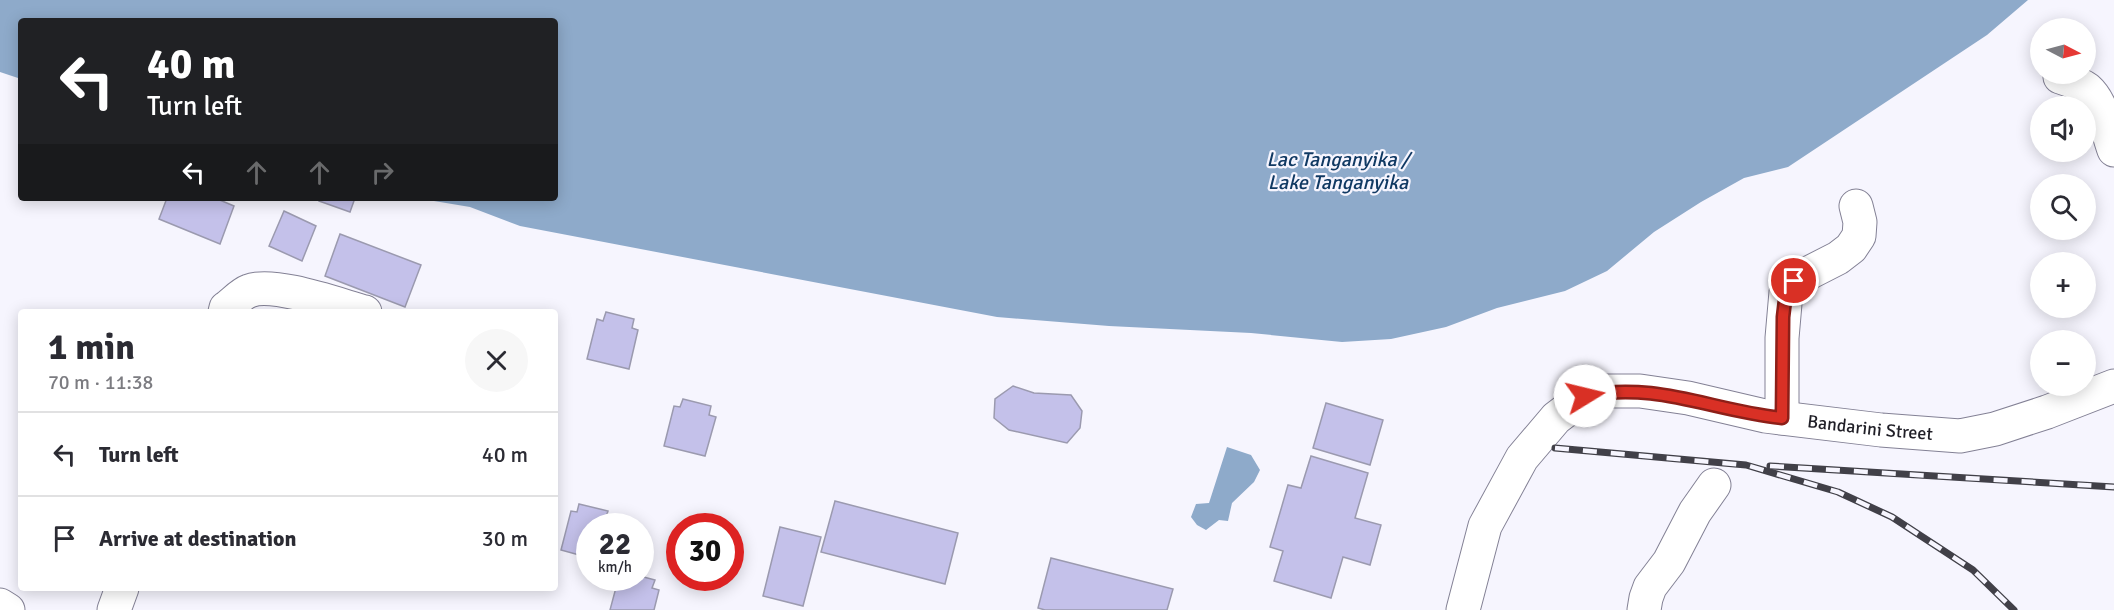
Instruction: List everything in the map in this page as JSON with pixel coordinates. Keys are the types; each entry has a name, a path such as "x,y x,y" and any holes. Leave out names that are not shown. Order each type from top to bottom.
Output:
{"street":[{"path":"2079,84 2088,90 2098,106 2114,150"},
{"path":"1782,418 1782,338 1786,292 1794,281 1838,258 1851,248 1860,236 1860,222 1856,206"},
{"path":"226,309 250,291 273,290 295,292 354,309"},
{"name":"Bandarini Street","path":"1463,610 1485,526 1521,458 1556,418 1585,396 1607,391 1640,391 1688,398 1765,416 1881,430 1960,435 1995,429 2114,386"},
{"path":"1644,610 1650,587 1669,562 1695,512 1714,485"},
{"path":"114,610 121,591"},
{"path":"0,604 8,610"}],"water":[{"name":"Lac Tanganyika / Lake Tanganyika","path":"0,0 2028,0 1987,35 1788,167 1744,178 1701,202 1654,232 1607,271 1565,291 1497,308 1446,327 1391,339 1342,342 1251,333 1109,326 997,317 520,226 470,207 434,201 558,201 558,18 18,18 18,78 0,72"},
{"path":"1227,447 1251,455 1260,470 1254,482 1232,503 1228,521 1219,520 1206,530 1197,525 1191,517 1196,504 1209,503"}],"building":[{"path":"166,201 222,201 234,206 220,244 159,219"},
{"path":"319,201 354,201 350,212"},
{"path":"284,211 316,226 302,261 269,246"},
{"path":"340,234 421,265 405,307 325,276"},
{"path":"606,312 634,319 632,328 638,330 629,369 587,359 597,319 603,321"},
{"path":"1013,386 1034,393 1071,395 1082,411 1080,428 1067,443 1009,430 994,418 995,399"},
{"path":"683,399 711,406 709,415 716,417 705,456 664,446 674,406 680,407"},
{"path":"1326,403 1383,420 1370,465 1313,448"},
{"path":"1311,456 1368,473 1355,518 1381,525 1370,565 1343,557 1331,598 1274,581 1283,551 1270,547 1288,485 1301,488"},
{"path":"835,501 958,533 945,584 821,552"},
{"path":"579,504 608,511 607,513 576,513 576,554 561,550 571,511 577,512"},
{"path":"780,527 821,537 803,606 763,596"},
{"path":"1051,558 1173,589 1167,610 1045,610 1038,608"},
{"path":"659,590 654,610 610,610 615,591"}],"railway":[{"path":"1555,448 1746,465 1838,492 1892,517 1973,570 2014,610"},
{"path":"1770,466 2114,487"}],"route":[{"path":"1585,396 1607,391 1640,391 1688,398 1782,418 1783,317 1786,292 1794,281"}]}
